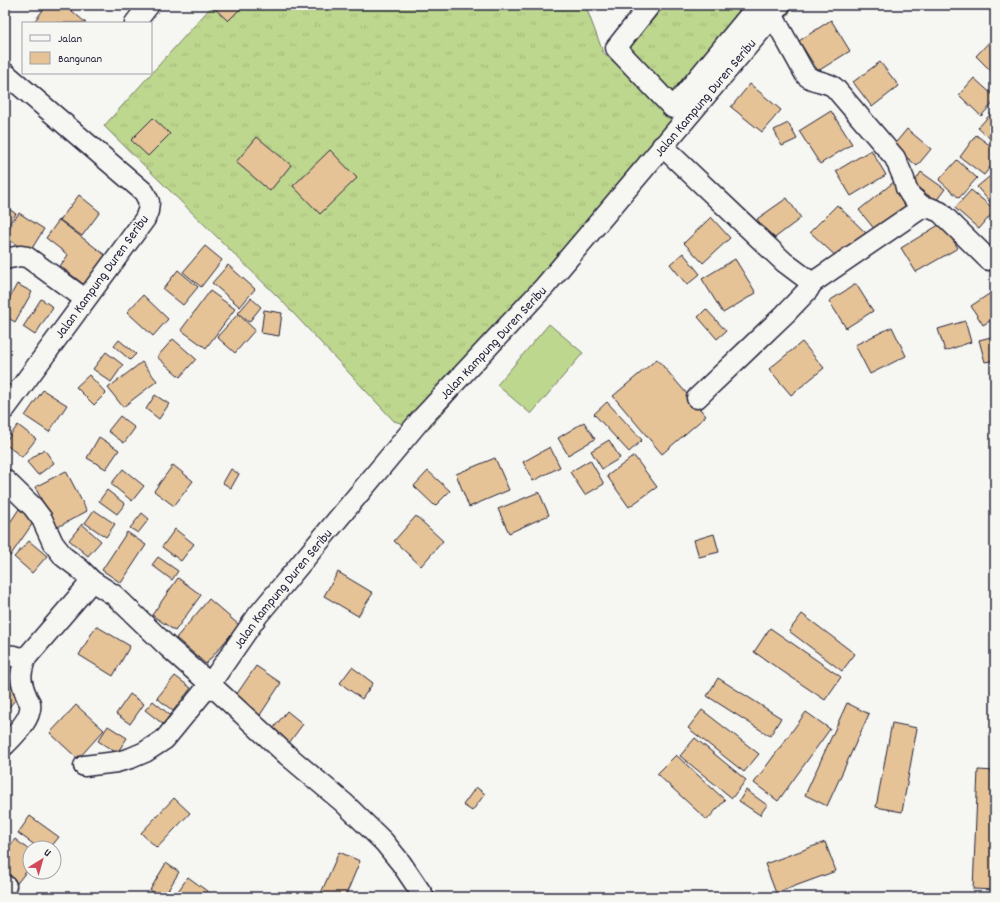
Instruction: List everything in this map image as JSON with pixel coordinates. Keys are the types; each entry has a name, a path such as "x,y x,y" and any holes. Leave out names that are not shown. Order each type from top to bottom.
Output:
{"street":[{"path":"136,22 148,5"},
{"path":"650,5 616,48 673,108 770,9 808,78 825,82 835,88 895,158 904,179 906,188 911,196 923,207 940,212 989,260"},
{"name":"Jalan Kampung Duren Seribu","path":"84,766 117,762 145,752 165,739 210,684 258,615 422,418 546,286 662,146 770,9"},
{"name":"Jalan Kampung Duren Seribu","path":"5,73 144,192 149,202 145,219 5,409"},
{"path":"662,146 784,262 812,284"},
{"path":"697,398 785,314 812,284 923,207"},
{"path":"6,260 20,256 27,257 85,299"},
{"path":"5,480 33,507 42,519 53,543 64,557 80,569 92,581 114,595 168,647 287,755 344,803 384,842 402,863 424,897"},
{"path":"5,745 24,724 28,713 30,704 22,684 20,674 25,659 92,581"},
{"path":"5,655 25,659"}],"green space":[{"path":"213,5 587,5 586,7 603,52 689,130 427,431 394,421 280,299 104,126"},
{"path":"666,5 796,5 699,120 624,52"},
{"path":"549,324 583,353 531,414 497,385"}],"building":[{"path":"47,5 65,5 85,22 34,22"},
{"path":"244,5 228,21 212,6"},
{"path":"831,20 850,51 818,71 799,41"},
{"path":"995,36 995,68 991,71 976,56"},
{"path":"880,62 899,86 872,107 853,82"},
{"path":"974,78 995,97 995,101 981,116 959,95"},
{"path":"750,84 781,110 762,132 731,107"},
{"path":"995,109 995,138 993,141 978,128"},
{"path":"831,111 852,144 820,164 799,131"},
{"path":"153,118 170,134 148,156 131,140"},
{"path":"788,123 797,139 782,146 774,130"},
{"path":"907,129 931,149 917,166 893,146"},
{"path":"976,135 995,149 995,161 984,175 960,157"},
{"path":"257,137 291,165 270,191 236,162"},
{"path":"330,150 357,178 320,214 293,186"},
{"path":"871,150 886,175 851,196 836,171"},
{"path":"957,160 977,178 959,198 939,180"},
{"path":"921,172 945,189 936,201 913,184"},
{"path":"995,172 995,208 977,187"},
{"path":"895,181 912,202 876,231 859,210"},
{"path":"971,190 995,210 979,229 955,208"},
{"path":"79,195 100,212 82,236 60,220"},
{"path":"787,198 801,218 772,240 757,219"},
{"path":"837,205 867,234 841,261 810,232"},
{"path":"5,206 16,214 5,230"},
{"path":"19,213 44,229 29,253 5,237 5,234"},
{"path":"711,217 730,238 703,263 684,243"},
{"path":"59,220 109,258 87,287 60,266 68,255 46,238"},
{"path":"942,223 958,248 916,272 901,248"},
{"path":"205,246 222,260 201,287 183,272"},
{"path":"683,253 700,274 687,285 670,264"},
{"path":"735,259 756,293 723,313 702,279"},
{"path":"228,265 255,289 240,307 212,283"},
{"path":"178,270 198,287 183,305 163,289"},
{"path":"17,284 32,292 15,322 5,316 5,306"},
{"path":"856,284 873,311 846,328 829,301"},
{"path":"995,290 995,318 983,325 971,306"},
{"path":"210,291 235,309 206,348 181,330"},
{"path":"143,295 168,319 153,336 127,312"},
{"path":"251,298 261,307 249,322 238,313"},
{"path":"41,299 53,307 35,335 23,327"},
{"path":"706,309 726,331 717,339 698,317"},
{"path":"264,310 282,313 279,336 261,333"},
{"path":"238,314 255,330 235,353 217,337"},
{"path":"965,321 971,342 945,351 938,329"},
{"path":"892,327 906,356 870,374 855,345"},
{"path":"995,336 995,360 985,362 979,340"},
{"path":"173,339 196,359 180,377 157,357"},
{"path":"119,340 136,354 130,360 114,346"},
{"path":"802,342 824,368 791,395 769,369"},
{"path":"106,352 123,365 111,382 93,369"},
{"path":"657,359 706,416 662,454 613,396"},
{"path":"142,362 157,381 123,407 108,388"},
{"path":"89,375 106,393 94,405 76,387"},
{"path":"43,390 67,405 49,432 25,416"},
{"path":"155,395 169,404 159,419 146,409"},
{"path":"607,402 642,440 629,452 594,414"},
{"path":"120,416 135,428 124,443 108,431"},
{"path":"584,422 595,439 568,455 558,438"},
{"path":"18,425 36,439 22,457 5,444"},
{"path":"99,437 119,450 106,469 87,458"},
{"path":"609,440 620,458 602,469 591,451"},
{"path":"550,447 560,467 533,481 523,462"},
{"path":"44,449 54,463 38,475 27,462"},
{"path":"634,456 657,487 629,507 607,476"},
{"path":"495,458 509,490 469,507 456,474"},
{"path":"590,460 604,484 585,495 570,472"},
{"path":"173,465 193,481 174,506 154,491"},
{"path":"123,469 144,486 132,501 111,484"},
{"path":"231,469 239,474 231,488 223,483"},
{"path":"66,471 87,511 56,528 35,487"},
{"path":"428,471 450,491 435,506 414,486"},
{"path":"107,490 125,504 117,514 99,501"},
{"path":"539,492 549,515 509,533 498,509"},
{"path":"19,509 35,520 10,556 5,552 5,530"},
{"path":"94,510 115,524 106,537 85,523"},
{"path":"142,513 149,519 138,533 130,528"},
{"path":"416,516 443,541 421,566 394,541"},
{"path":"82,524 101,541 88,556 69,540"},
{"path":"175,529 194,544 181,561 162,547"},
{"path":"127,532 146,545 121,583 102,570"},
{"path":"714,534 719,552 699,557 694,540"},
{"path":"29,541 47,556 32,573 14,557"},
{"path":"158,557 178,571 172,580 152,565"},
{"path":"338,572 373,593 358,616 324,596"},
{"path":"178,578 201,595 175,631 152,615"},
{"path":"209,599 239,625 206,664 176,638"},
{"path":"802,614 855,654 842,671 789,631"},
{"path":"96,626 130,646 113,676 79,655"},
{"path":"770,628 841,677 825,700 754,652"},
{"path":"256,666 281,683 258,718 232,701"},
{"path":"352,667 373,683 362,699 340,683"},
{"path":"175,676 191,688 173,711 157,698"},
{"path":"718,678 781,718 770,736 707,696"},
{"path":"5,681 20,694 5,712"},
{"path":"130,694 144,704 130,724 116,714"},
{"path":"153,701 170,715 163,724 145,710"},
{"path":"847,703 869,714 827,806 805,795"},
{"path":"76,705 104,730 78,759 50,733"},
{"path":"702,710 759,754 744,772 688,728"},
{"path":"287,711 303,724 289,743 272,730"},
{"path":"806,712 830,729 778,801 754,783"},
{"path":"892,723 917,728 902,812 876,807"},
{"path":"108,726 127,738 117,753 98,741"},
{"path":"695,738 746,780 732,798 680,756"},
{"path":"676,755 725,800 707,820 657,774"},
{"path":"978,770 995,771 995,890 973,889"},
{"path":"476,787 485,794 472,811 463,805"},
{"path":"746,790 767,805 760,815 739,801"},
{"path":"174,798 190,813 157,848 141,833"},
{"path":"30,816 59,837 57,840 28,840 18,833"},
{"path":"15,839 22,845 22,877 14,887 5,879 5,852"},
{"path":"825,842 836,871 776,893 765,864"},
{"path":"339,852 360,861 345,897 330,897 321,893"},
{"path":"166,863 179,872 164,897 161,897 150,890"},
{"path":"188,877 215,897 174,897"}]}
